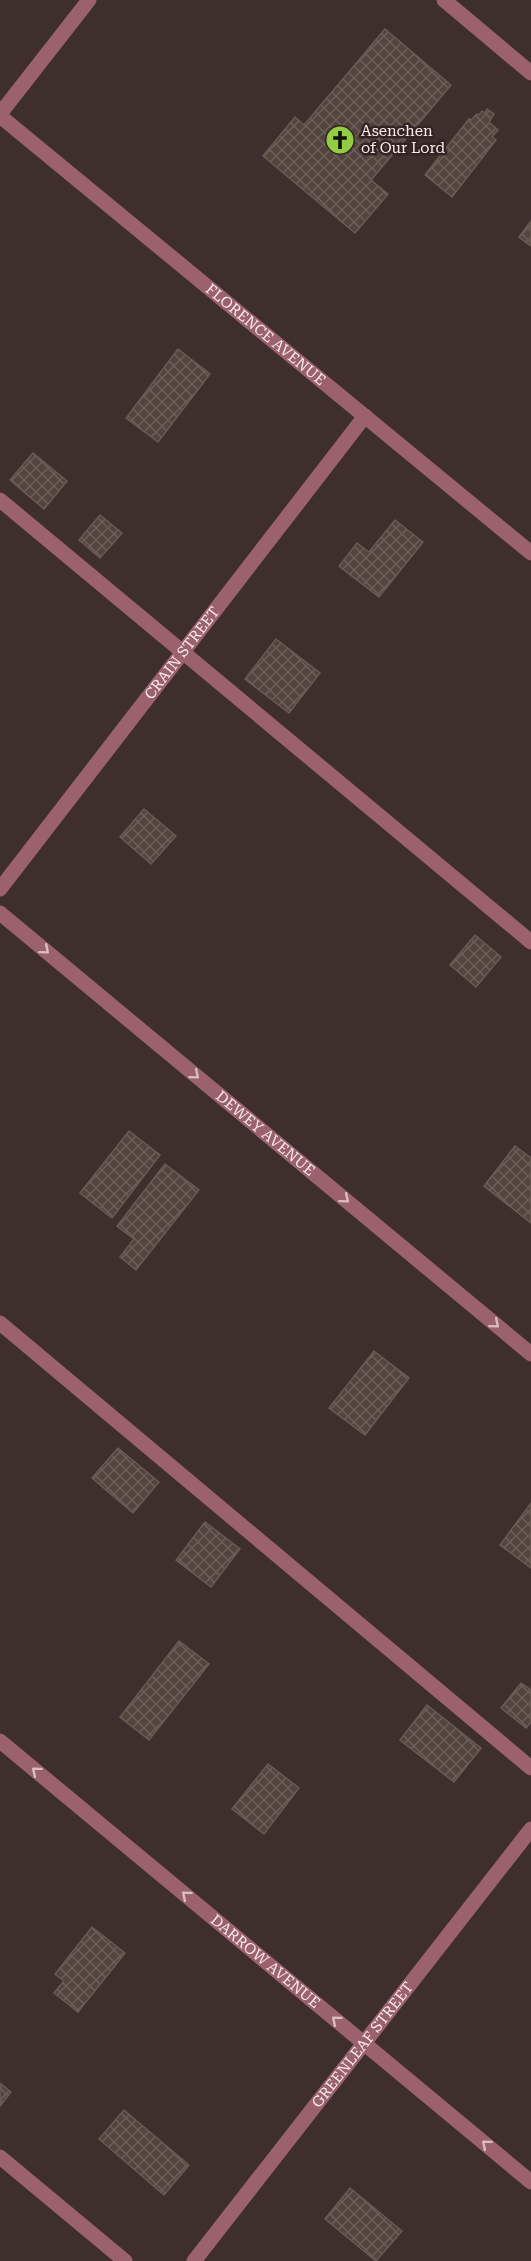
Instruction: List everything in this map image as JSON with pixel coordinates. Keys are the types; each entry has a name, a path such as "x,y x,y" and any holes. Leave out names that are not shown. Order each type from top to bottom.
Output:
{"street":[{"path":"0,115 89,0"},
{"path":"444,0 531,73"},
{"name":"FLORENCE AVENUE","path":"0,115 531,553"},
{"name":"CRAIN STREET","path":"0,889 365,416"},
{"path":"0,500 531,942"},
{"name":"DEWEY AVENUE","path":"0,913 531,1354"},
{"path":"0,1323 531,1768"},
{"name":"DARROW AVENUE","path":"0,1741 531,2182"},
{"name":"GREENLEAF STREET","path":"194,2261 531,1829"},
{"path":"0,2157 125,2261"}],"building":[{"name":"Asenchen of Our Lord","path":"385,29 451,85 371,180 388,194 355,233 263,156 295,117 304,125"},
{"path":"487,109 494,114 489,122 498,130 492,137 496,140 452,197 425,175 469,119 471,120 482,111 485,113"},
{"path":"531,221 531,246 519,237"},
{"path":"178,349 210,374 158,442 126,418"},
{"path":"33,453 67,481 44,509 10,480"},
{"path":"100,515 122,533 100,558 79,540"},
{"path":"395,520 423,542 379,597 339,566 357,543 369,552"},
{"path":"276,639 320,673 289,713 245,679"},
{"path":"144,809 176,836 151,864 120,837"},
{"path":"475,935 501,957 476,987 450,965"},
{"path":"129,1131 160,1155 112,1218 80,1193"},
{"path":"515,1146 531,1158 531,1223 484,1186"},
{"path":"165,1164 199,1190 136,1270 120,1257 134,1239 117,1226"},
{"path":"374,1351 409,1378 365,1435 329,1408"},
{"path":"118,1448 159,1482 133,1513 92,1478"},
{"path":"531,1503 531,1568 500,1545"},
{"path":"205,1522 240,1549 211,1587 176,1560"},
{"path":"179,1641 209,1664 149,1740 120,1717"},
{"path":"521,1683 531,1690 531,1722 526,1728 501,1708"},
{"path":"427,1705 481,1748 454,1782 400,1740"},
{"path":"268,1764 299,1788 264,1834 232,1809"},
{"path":"92,1927 125,1953 78,2012 54,1993 64,1981 55,1974"},
{"path":"0,2083 11,2092 0,2106"},
{"path":"124,2110 189,2165 164,2195 99,2139"},
{"path":"350,2188 402,2231 376,2261 325,2219"}],"place":[{"name":"Asenchen of Our Lord","path":"340,140"}]}
